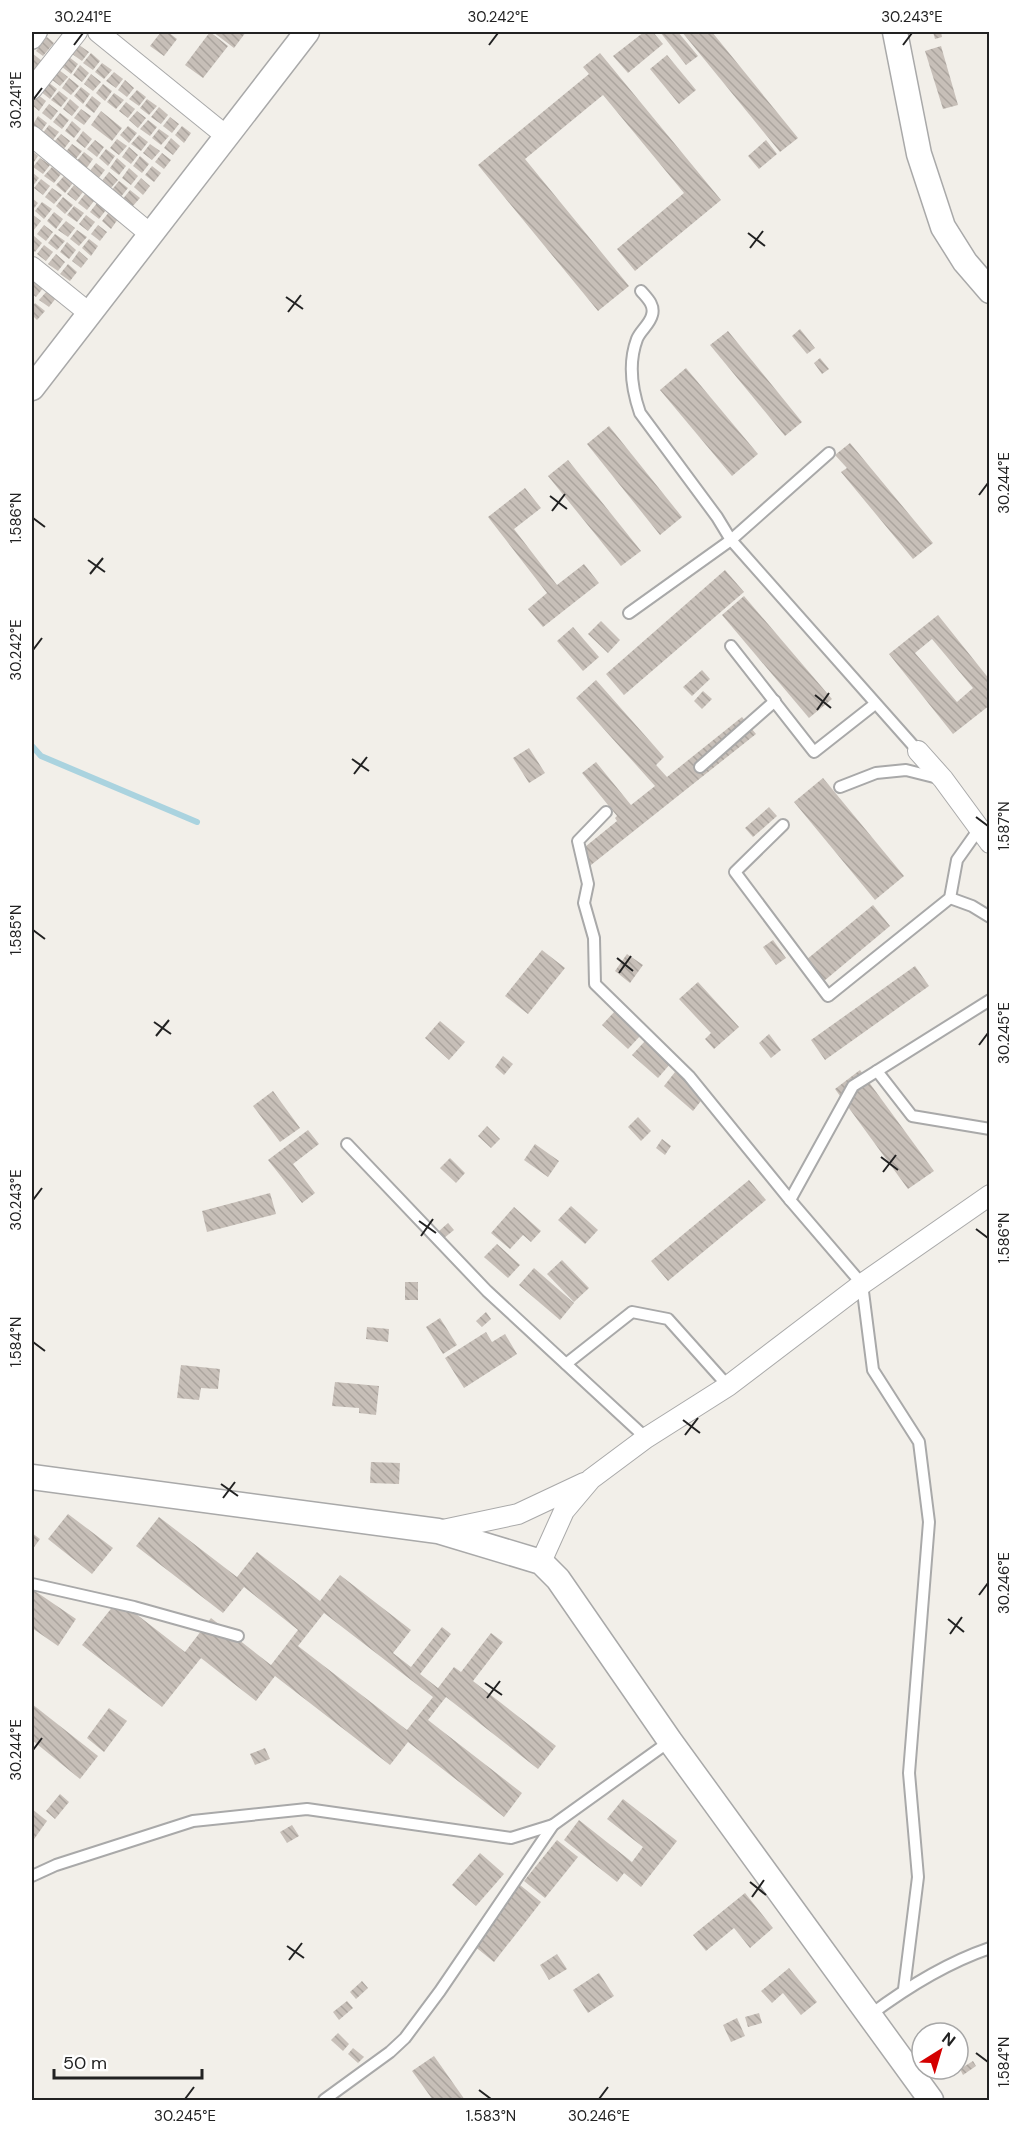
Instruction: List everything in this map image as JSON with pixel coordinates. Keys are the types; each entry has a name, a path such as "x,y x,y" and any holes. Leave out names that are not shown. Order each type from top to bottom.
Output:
{"street":[{"path":"32,39 37,32"},
{"path":"32,89 77,32"},
{"path":"98,32 225,135"},
{"path":"32,388 149,233 307,32"},
{"path":"895,32 919,154 943,226 965,262 990,291"},
{"path":"32,136 149,233"},
{"path":"32,267 88,313"},
{"path":"918,751 943,779 984,836"},
{"path":"438,1531 518,1514 591,1479 646,1438 728,1386 862,1284 990,1196"},
{"path":"32,1477 438,1531 541,1562 558,1579 669,1741 931,2100"},
{"path":"541,1562 564,1511 591,1479"}],"lane":[{"path":"641,291 652,305 652,316 637,337 631,359 634,396 640,413 717,517 731,540 918,751"},
{"path":"629,613 731,540 829,453"},
{"path":"731,645 814,752 876,704"},
{"path":"700,767 775,701"},
{"path":"840,787 876,773 906,770 943,779"},
{"path":"606,812 578,841 588,884 584,903 594,938 595,984 689,1076 862,1284 873,1370 919,1442 929,1522 909,1773 918,1877 904,1989"},
{"path":"783,825 735,872 828,996 950,898 957,860 984,836"},
{"path":"950,898 972,906 990,917"},
{"path":"790,1200 853,1086 990,1000"},
{"path":"877,1071 912,1116 990,1129"},
{"path":"347,1144 486,1291 646,1438"},
{"path":"566,1364 632,1312 668,1319 728,1386"},
{"path":"32,1585 134,1608 238,1636"},
{"path":"32,1876 56,1865 193,1821 307,1809 511,1838 553,1825 669,1741"},
{"path":"324,2100 390,2052 405,2038 440,1991 553,1825"},
{"path":"870,2015 904,1989 968,1956 990,1948"}],"building":[{"path":"161,32 168,32 177,39 164,56 150,46"},
{"path":"210,32 228,46 203,78 185,65"},
{"path":"213,32 246,32 234,48"},
{"path":"644,32 653,32 663,44 628,73 613,56"},
{"path":"660,32 678,32 698,56 686,65"},
{"path":"682,32 712,32 798,138 780,152"},
{"path":"933,32 941,32 942,37 935,39"},
{"path":"47,37 54,43 43,56 36,51"},
{"path":"79,45 89,52 82,61 72,54"},
{"path":"941,46 958,105 943,109 925,51"},
{"path":"32,53 42,61 33,72 32,71"},
{"path":"91,53 100,61 93,70 83,63"},
{"path":"600,53 721,200 635,271 617,249 684,193 603,95 525,159 629,286 598,311 478,165 589,74 583,67"},
{"path":"667,55 696,90 679,104 650,69"},
{"path":"69,57 78,64 71,74 61,66"},
{"path":"102,63 112,70 104,79 95,72"},
{"path":"80,65 89,73 82,82 73,75"},
{"path":"59,70 68,77 60,86 51,79"},
{"path":"114,72 123,79 116,88 106,81"},
{"path":"91,74 101,82 93,91 84,84"},
{"path":"69,78 79,86 71,95 62,88"},
{"path":"125,80 134,88 127,97 118,90"},
{"path":"48,82 57,89 50,99 40,91"},
{"path":"103,84 112,91 105,101 96,93"},
{"path":"81,87 90,94 83,104 74,96"},
{"path":"137,90 146,97 139,106 129,99"},
{"path":"59,91 68,98 61,107 51,100"},
{"path":"114,93 124,100 116,109 107,102"},
{"path":"37,94 46,101 39,111 32,105"},
{"path":"92,96 101,103 94,113 85,106"},
{"path":"70,99 79,107 72,116 63,109"},
{"path":"147,99 157,106 149,115 140,108"},
{"path":"126,102 135,109 128,118 119,111"},
{"path":"49,104 58,111 51,120 42,113"},
{"path":"159,107 168,115 161,124 151,117"},
{"path":"81,109 91,116 84,125 74,118"},
{"path":"101,111 122,128 112,141 91,125"},
{"path":"137,111 146,118 138,128 129,120"},
{"path":"60,113 69,120 62,129 53,122"},
{"path":"38,116 47,123 40,133 32,126"},
{"path":"170,117 179,124 172,133 163,126"},
{"path":"148,120 157,127 150,136 140,129"},
{"path":"72,121 81,129 74,138 65,131"},
{"path":"49,125 59,132 52,141 42,134"},
{"path":"128,126 137,133 129,143 120,135"},
{"path":"182,126 191,133 184,143 175,135"},
{"path":"159,129 169,136 161,145 152,138"},
{"path":"83,131 92,139 85,148 76,141"},
{"path":"61,134 70,141 63,150 53,143"},
{"path":"139,135 148,142 141,151 131,144"},
{"path":"171,138 180,146 173,155 164,148"},
{"path":"117,139 127,146 119,155 110,148"},
{"path":"95,140 104,147 97,157 87,149"},
{"path":"766,140 777,154 759,169 748,156"},
{"path":"72,144 82,151 75,160 65,153"},
{"path":"150,144 160,151 152,160 143,153"},
{"path":"129,147 138,155 131,164 122,157"},
{"path":"106,149 115,156 108,166 99,158"},
{"path":"32,151 38,156 32,165"},
{"path":"84,152 93,159 86,169 76,162"},
{"path":"162,153 171,160 164,169 155,162"},
{"path":"140,156 149,164 142,173 133,166"},
{"path":"40,158 50,165 43,174 33,167"},
{"path":"117,158 126,166 119,175 110,168"},
{"path":"96,163 105,170 98,179 89,172"},
{"path":"152,166 161,173 154,182 145,175"},
{"path":"52,167 61,174 54,183 44,176"},
{"path":"129,168 138,176 131,185 122,178"},
{"path":"32,172 39,178 32,187"},
{"path":"109,172 118,180 110,189 101,182"},
{"path":"64,176 73,183 65,193 56,185"},
{"path":"141,178 150,186 143,195 134,187"},
{"path":"41,179 50,186 43,195 34,188"},
{"path":"119,181 128,188 120,198 111,191"},
{"path":"74,185 83,192 76,201 67,194"},
{"path":"52,188 62,195 54,204 45,197"},
{"path":"130,190 140,198 132,207 122,200"},
{"path":"85,194 94,201 87,210 78,203"},
{"path":"63,197 73,205 65,214 56,206"},
{"path":"32,198 38,203 32,211"},
{"path":"42,202 52,209 44,219 35,211"},
{"path":"97,203 106,210 99,219 90,212"},
{"path":"74,206 84,213 77,222 67,215"},
{"path":"54,212 63,219 56,229 47,221"},
{"path":"109,212 118,219 111,229 102,221"},
{"path":"32,214 41,221 33,231 32,229"},
{"path":"86,215 95,222 88,231 79,224"},
{"path":"66,221 75,228 68,237 58,230"},
{"path":"44,225 53,232 46,241 37,234"},
{"path":"98,225 107,232 100,241 91,234"},
{"path":"77,230 87,237 79,246 70,239"},
{"path":"55,234 65,241 57,250 48,243"},
{"path":"33,235 42,243 35,252 32,249"},
{"path":"89,239 98,246 91,256 82,248"},
{"path":"67,242 76,250 69,259 60,252"},
{"path":"44,245 53,252 46,261 37,254"},
{"path":"79,251 88,259 81,268 72,261"},
{"path":"56,254 65,262 58,271 48,264"},
{"path":"68,264 77,272 70,281 60,274"},
{"path":"34,280 43,288 36,297 32,294"},
{"path":"47,291 56,298 49,307 39,300"},
{"path":"35,303 45,311 37,320 32,315"},
{"path":"800,329 815,348 807,354 792,336"},
{"path":"728,331 802,422 785,436 710,345"},
{"path":"820,358 829,369 822,374 814,363"},
{"path":"686,368 758,454 732,476 660,390"},
{"path":"609,426 682,517 660,535 587,444"},
{"path":"850,443 933,543 913,559 841,472 847,468 835,455"},
{"path":"568,460 641,551 621,566 548,476"},
{"path":"525,488 541,508 514,529 557,585 584,564 599,583 543,627 528,609 547,593 488,517"},
{"path":"725,570 744,592 624,695 606,674"},
{"path":"744,596 832,699 809,718 722,615"},
{"path":"938,615 990,680 990,705 953,734 889,654","holes":["932,639 973,688 957,702 915,653"]},
{"path":"601,621 620,640 608,653 588,634"},
{"path":"573,627 599,657 583,671 557,641"},
{"path":"702,670 710,679 692,696 683,687"},
{"path":"596,680 664,757 656,765 667,777 742,717 756,734 586,869 575,855 617,821 615,818 617,816 582,773 596,762 631,805 655,786 576,698"},
{"path":"703,691 712,699 702,709 694,701"},
{"path":"529,748 545,773 529,783 513,758"},
{"path":"823,778 904,876 875,900 794,802"},
{"path":"769,807 777,816 753,837 745,828"},
{"path":"873,905 890,926 824,981 806,960"},
{"path":"773,940 786,958 776,965 763,947"},
{"path":"542,950 565,968 528,1014 505,996"},
{"path":"627,954 643,965 630,983 615,971"},
{"path":"915,966 929,986 825,1060 811,1040"},
{"path":"698,982 739,1027 714,1049 705,1039 711,1033 679,999"},
{"path":"616,1010 642,1034 628,1049 602,1025"},
{"path":"440,1021 465,1042 449,1060 425,1038"},
{"path":"769,1034 781,1050 771,1058 759,1043"},
{"path":"646,1040 671,1063 658,1078 632,1055"},
{"path":"503,1056 513,1064 504,1075 495,1067"},
{"path":"860,1070 934,1171 908,1189 835,1089"},
{"path":"675,1072 704,1097 693,1111 664,1086"},
{"path":"273,1091 300,1128 280,1142 253,1106"},
{"path":"638,1117 651,1131 641,1141 628,1127"},
{"path":"487,1126 500,1139 491,1148 478,1136"},
{"path":"308,1130 319,1144 293,1164 315,1193 302,1203 268,1160"},
{"path":"662,1139 671,1146 665,1155 656,1148"},
{"path":"535,1144 559,1161 548,1177 524,1160"},
{"path":"450,1158 465,1173 456,1183 440,1168"},
{"path":"749,1180 766,1200 668,1281 651,1261"},
{"path":"270,1193 276,1214 207,1232 202,1211"},
{"path":"571,1206 598,1230 585,1244 558,1220"},
{"path":"514,1207 541,1231 531,1242 523,1235 510,1249 491,1233"},
{"path":"448,1223 454,1230 444,1238 439,1231"},
{"path":"497,1244 520,1265 508,1278 484,1257"},
{"path":"562,1260 589,1288 574,1302 547,1274"},
{"path":"534,1268 574,1303 560,1320 519,1285"},
{"path":"405,1282 418,1282 418,1300 405,1300"},
{"path":"486,1312 491,1319 482,1327 476,1321"},
{"path":"440,1318 457,1345 443,1354 426,1327"},
{"path":"367,1327 389,1329 388,1342 366,1339"},
{"path":"486,1332 492,1342 505,1334 517,1354 464,1388 445,1358"},
{"path":"181,1365 220,1369 218,1389 201,1388 199,1400 177,1398"},
{"path":"335,1382 379,1386 376,1415 359,1413 359,1408 332,1406"},
{"path":"371,1462 400,1463 399,1484 370,1483"},
{"path":"68,1514 113,1548 92,1574 48,1539"},
{"path":"159,1517 237,1577 257,1552 320,1601 340,1575 411,1630 393,1653 411,1667 442,1627 451,1634 420,1674 438,1688 454,1667 461,1672 491,1633 503,1642 473,1681 556,1746 538,1769 446,1697 428,1720 522,1793 504,1817 408,1742 390,1765 275,1676 256,1701 201,1658 162,1707 82,1645 118,1600 185,1652 211,1618 271,1665 298,1630 244,1587 223,1613 136,1546","holes":["324,1613 433,1697 407,1730 298,1646"]},
{"path":"32,1533 40,1539 32,1550"},
{"path":"32,1589 76,1619 58,1646 32,1628"},
{"path":"32,1704 98,1756 80,1779 32,1740"},
{"path":"109,1708 127,1721 104,1752 87,1738"},
{"path":"265,1748 270,1759 255,1765 250,1754"},
{"path":"60,1794 69,1802 55,1819 46,1811"},
{"path":"623,1799 677,1841 641,1887 624,1873 617,1882 564,1840 579,1820 632,1862 643,1847 607,1819"},
{"path":"32,1809 47,1821 32,1842"},
{"path":"292,1825 299,1836 287,1843 280,1832"},
{"path":"557,1840 578,1857 545,1898 524,1881"},
{"path":"480,1853 504,1874 476,1906 452,1885"},
{"path":"520,1885 541,1902 494,1962 473,1945"},
{"path":"745,1893 773,1928 750,1948 734,1928 706,1951 693,1935"},
{"path":"557,1954 567,1969 549,1980 540,1965"},
{"path":"789,1968 817,2002 801,2015 783,1993 772,2003 761,1991"},
{"path":"599,1973 614,1996 588,2013 573,1990"},
{"path":"362,1981 368,1988 356,1999 350,1992"},
{"path":"347,2001 353,2008 339,2020 333,2012"},
{"path":"759,2013 762,2023 748,2027 745,2017"},
{"path":"737,2018 745,2036 731,2042 723,2025"},
{"path":"338,2033 349,2044 343,2051 331,2040"},
{"path":"353,2048 364,2057 358,2063 348,2054"},
{"path":"434,2056 465,2100 433,2100 412,2071"},
{"path":"973,2061 976,2066 970,2070 970,2063"}],"waterway":[{"path":"32,746 41,756 197,822"}]}
